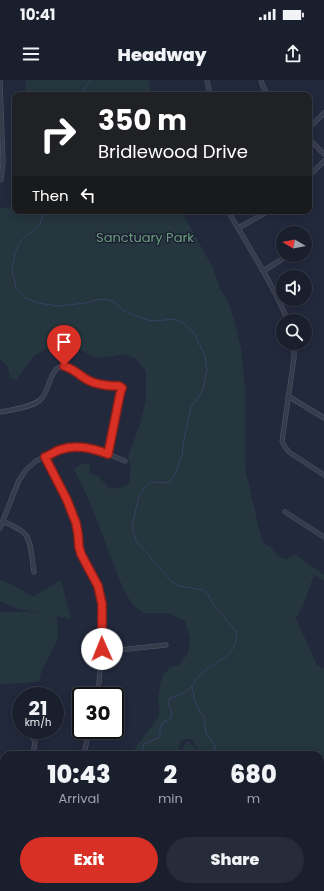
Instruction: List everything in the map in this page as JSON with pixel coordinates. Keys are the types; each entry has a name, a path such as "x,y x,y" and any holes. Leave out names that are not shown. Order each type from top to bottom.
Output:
{"street":[{"path":"0,80 1,142 3,162 1,180"},
{"path":"207,80 209,92"},
{"path":"261,80 266,92"},
{"path":"312,125 324,113"},
{"path":"312,142 324,154"},
{"path":"312,173 324,161"},
{"path":"230,214 263,271 285,314"},
{"path":"238,228 264,214"},
{"path":"263,271 278,262"},
{"path":"294,350 282,441 289,452 324,475"},
{"path":"0,412 37,403 45,395 52,375 57,368 64,366 69,367 83,378 92,382 119,386 122,388 108,454"},
{"path":"288,396 324,418"},
{"path":"0,528 19,480 26,470 36,461 59,450 75,446 92,448 125,461"},
{"path":"45,457 67,500 76,523 81,554 98,586 102,604 102,649 98,687"},
{"path":"285,512 324,538"},
{"path":"3,521 26,535 29,541 34,572"},
{"path":"102,649 119,650 166,645"},
{"path":"33,751 34,739"},
{"path":"85,751 87,739"}],"green space":[{"path":"26,80 148,80 151,92 25,92"},
{"name":"Sanctuary Park","path":"12,206 12,214 183,214 213,268 220,289 227,299 234,319 241,349 245,388 245,468 261,537 264,544 270,547 280,557 286,559 295,554 324,575 324,581 314,575 302,609 300,610 298,616 295,616 317,665 324,668 324,751 198,751 192,739 185,739 180,742 178,751 133,751 159,716 158,696 162,677 170,667 179,665 188,653 190,638 185,621 168,613 144,613 133,605 120,581 89,500 74,469 83,463 90,465 90,474 98,476 110,489 123,487 129,483 131,468 128,457 140,424 146,400 146,372 136,358 123,354 95,358 83,351 66,345 51,346 34,356 16,380 10,378 7,365 0,360 0,208"},
{"path":"0,580 13,585 33,597 61,580 71,619 54,616 57,619 57,641 42,670 39,682 0,684 0,612 28,612 43,614 15,608 0,601"},
{"path":"187,741 198,751 182,751"}],"waterway":[{"path":"84,92 85,87 91,80"},
{"path":"43,214 40,224 20,242 15,253 12,270 16,288 25,298 38,303 58,306 86,303 101,299 116,303 123,310 148,320 155,321 174,319 182,322 194,333 205,356 207,369 203,389 191,407 182,456 176,472 171,481 168,483 151,482 146,486 139,496 132,526 136,541 173,583 180,586 203,590 208,594 212,603 236,631 236,639 231,651 203,672 187,691 170,698 168,703 172,712 171,719 163,722 160,729 160,737 144,744 143,751"},
{"path":"192,687 195,701 200,712 204,716 206,734 215,745 215,751"}],"route":[{"path":"64,366 69,367 83,378 92,382 119,386 122,388 108,454 92,448 75,446 59,450 45,457 67,500 76,523 81,554 98,586 102,604 102,649"}]}
